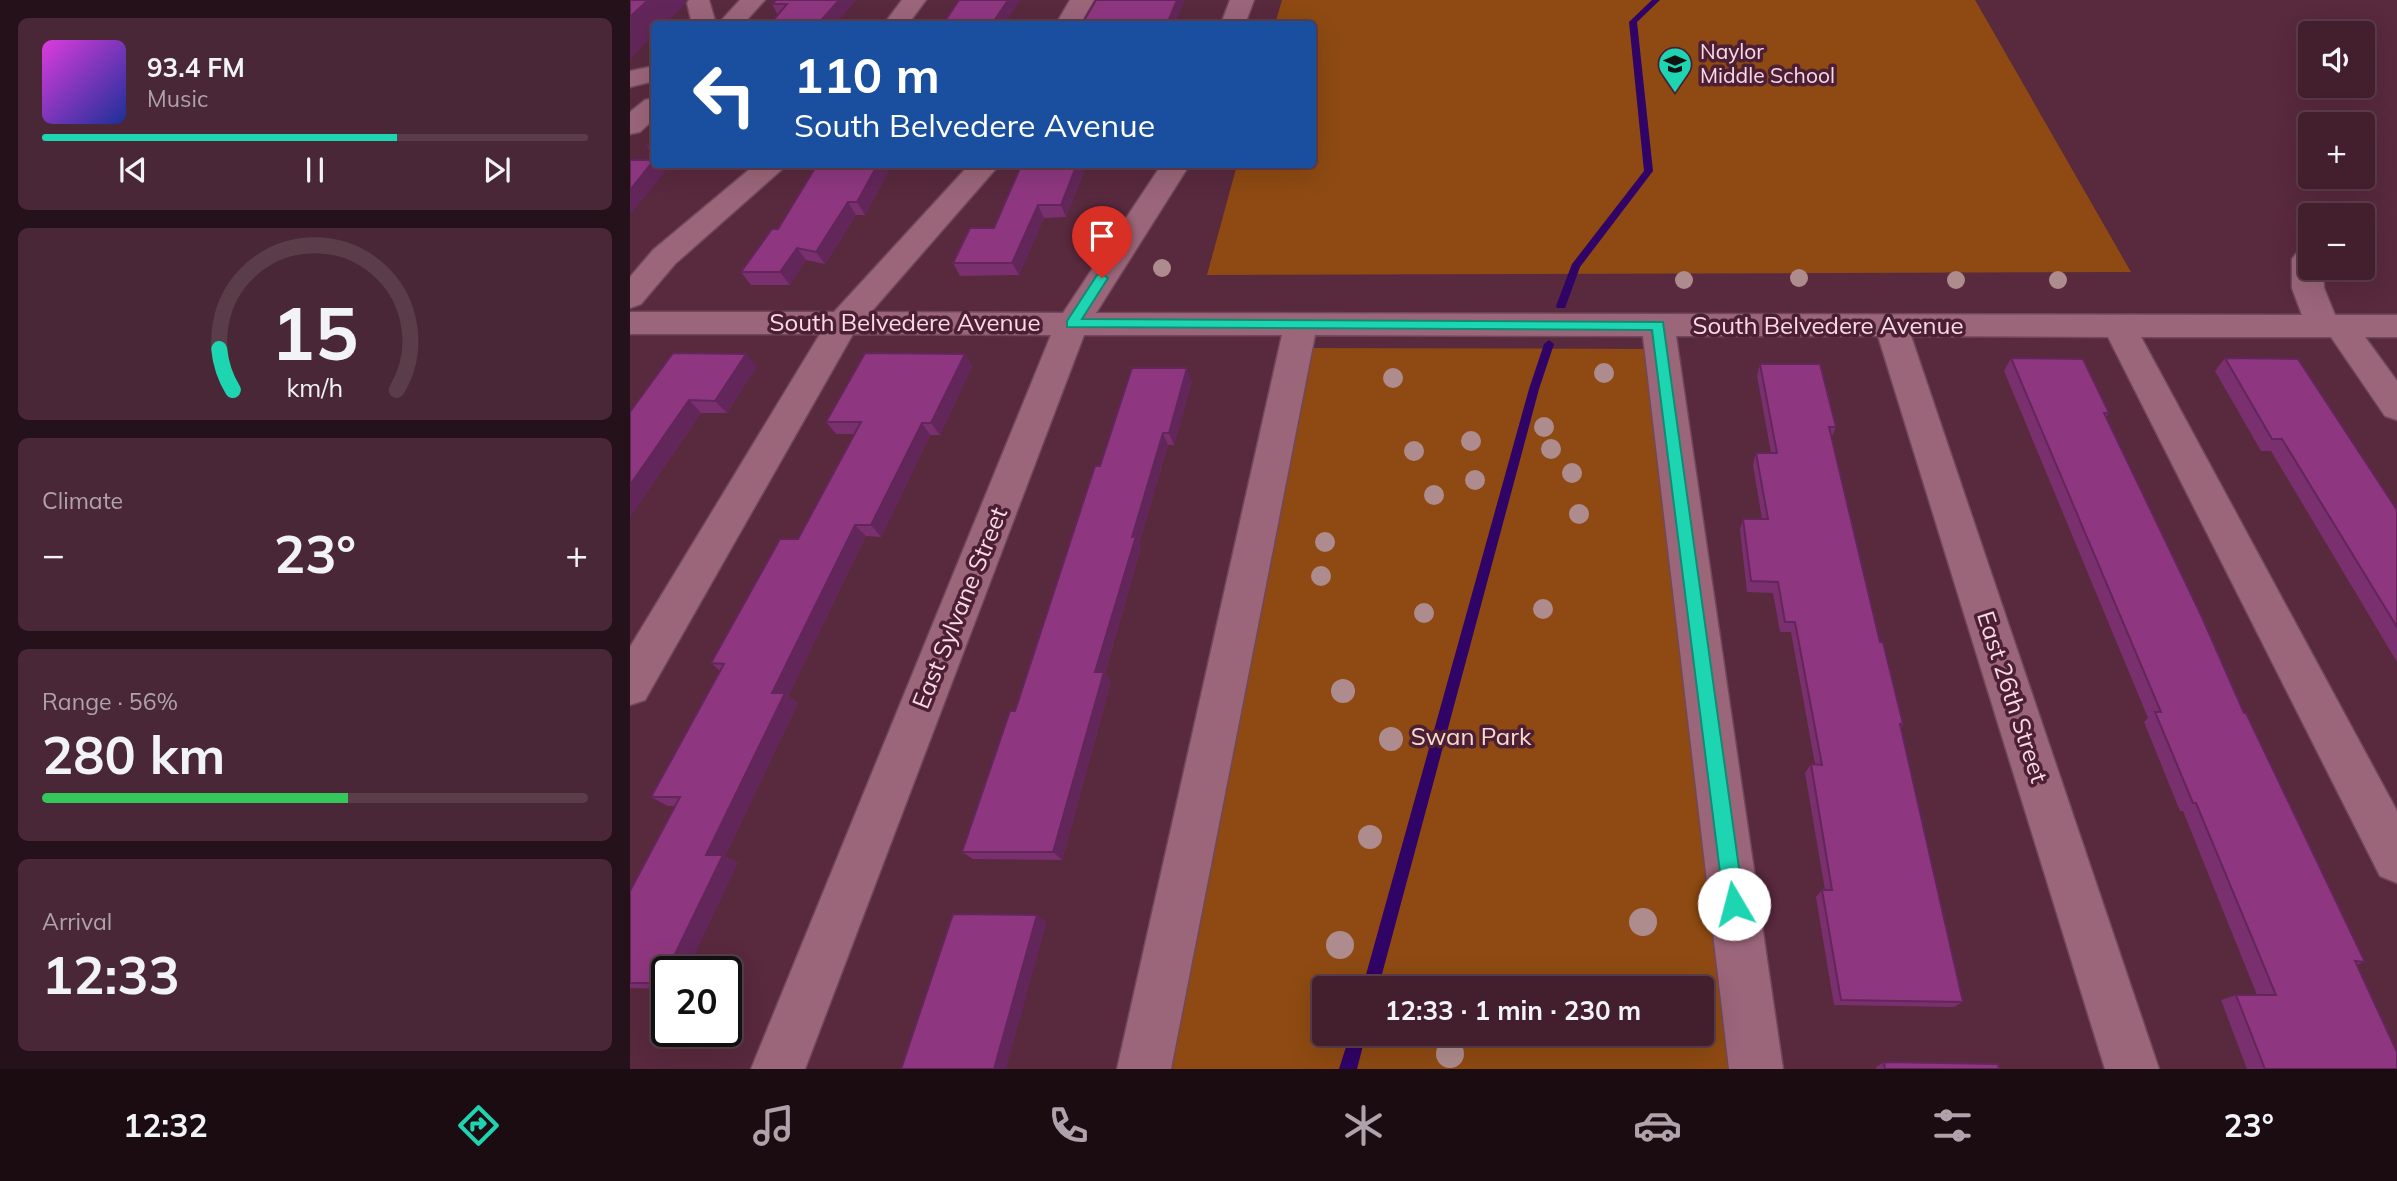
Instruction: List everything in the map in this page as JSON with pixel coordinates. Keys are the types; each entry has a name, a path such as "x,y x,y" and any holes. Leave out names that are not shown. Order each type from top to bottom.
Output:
{"street":[{"path":"733,21 753,0"},
{"path":"898,21 914,0"},
{"path":"1070,21 1082,0"},
{"path":"1234,21 1242,0"},
{"path":"630,79 651,75"},
{"path":"630,126 651,108"},
{"path":"630,297 664,257 769,168"},
{"path":"630,687 843,323 982,168"},
{"name":"East Sylvane Street","path":"778,1069 1072,324 1173,168"},
{"path":"2308,280 2308,288 2331,326 2397,407"},
{"name":"South Belvedere Avenue","path":"630,323 2397,326"},
{"path":"1144,1069 1301,325"},
{"path":"1658,325 1756,1069"},
{"name":"East 26th Street","path":"1891,325 2132,1069"},
{"path":"2119,326 2397,859"}],"green space":[{"name":"Naylor Middle School","path":"1282,0 1975,0 2131,272 1207,275 1236,168 1316,168 1316,21 1276,21"},
{"name":"Swan Park","path":"1293,348 1669,349 1772,1069 1149,1069"}],"building":[{"path":"630,0 648,0 630,17"},
{"path":"776,0 839,0 821,21 773,21 787,4 772,4"},
{"path":"959,0 1008,0 994,21 945,21"},
{"path":"1096,0 1177,0 1168,21 1084,21"},
{"path":"630,160 651,160 651,164 630,190"},
{"path":"815,168 876,168 857,202 848,202 816,252 797,248 780,272 741,272 772,229 778,229"},
{"path":"1020,168 1075,168 1061,205 1038,205 1012,263 953,263 970,228 994,228"},
{"path":"673,353 746,354 715,401 689,400 630,485 630,412"},
{"path":"865,353 965,354 931,423 922,423 871,525 855,525 772,693 785,693 706,855 723,855 674,956 651,956 651,983 630,983 630,891 680,797 651,797 724,664 711,663 780,539 798,539 861,422 826,422"},
{"path":"2011,358 2083,359 2109,413 2104,413 2201,615 2244,713 2365,962 2355,961 2397,1052 2397,1069 2265,1069 2236,995 2276,995 2155,712 2161,712"},
{"path":"2225,358 2298,359 2397,510 2397,627 2282,439 2272,439"},
{"path":"1760,364 1820,364 1836,427 1829,427 1880,642 1883,642 1903,724 1900,724 1963,1002 1841,1000 1822,890 1832,890 1811,764 1822,765 1795,622 1785,622 1778,582 1751,581 1743,519 1768,519 1756,453 1777,453"},
{"path":"1132,368 1187,368 1169,433 1163,433 1132,537 1136,536 1095,672 1104,672 1053,852 962,852 1010,711 1015,711 1095,466 1100,466"},
{"path":"953,914 1037,915 994,1069 901,1069"},
{"path":"1884,1062 1998,1064 1999,1069 1885,1069"}],"waterway":[{"path":"1561,306 1575,266 1649,171 1633,22 1656,0"},
{"path":"1374,976 1534,389 1549,344"},
{"path":"1348,1069 1355,1046"}],"place":[{"name":"Naylor Middle School","path":"1675,94"}],"route":[{"path":"1102,278 1072,324 1658,325 1734,904"}]}
